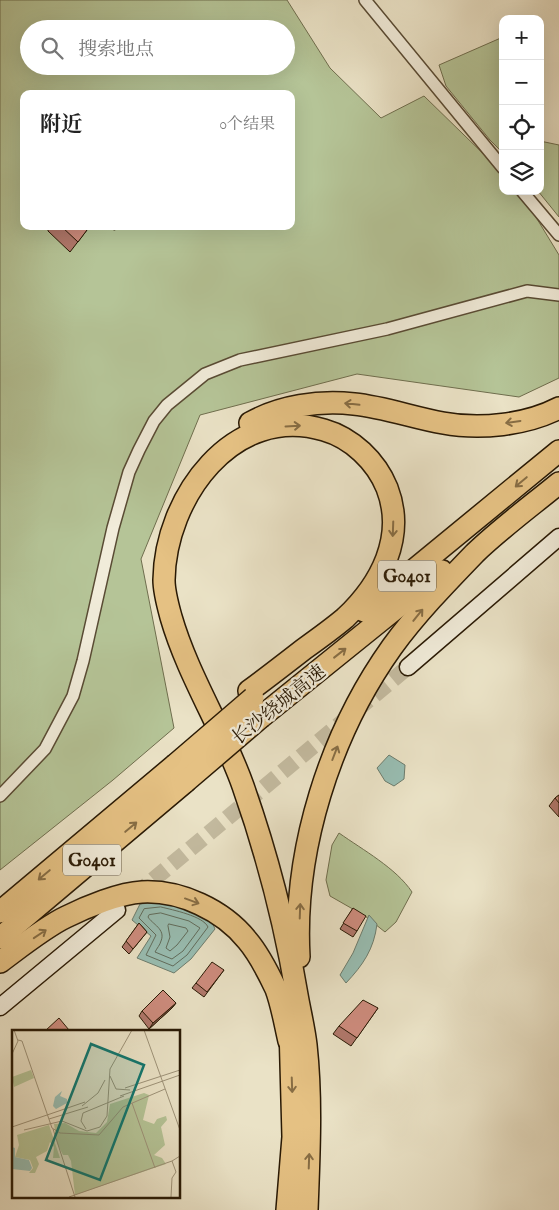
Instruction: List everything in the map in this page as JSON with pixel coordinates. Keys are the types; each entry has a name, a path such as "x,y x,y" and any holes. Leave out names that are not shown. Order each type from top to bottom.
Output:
{"highway":[{"path":"287,1210 294,1137 287,996 278,945 248,829 228,772 170,646 160,613 156,583 156,556 163,521 181,486 202,458 227,436 259,418 288,409 318,403 354,404 445,423 478,426 518,422 559,408"},
{"path":"177,768 254,702 345,617 373,585 389,557 393,533 393,502 383,478 369,458 349,440 326,430 298,424 270,428 243,438 218,454 184,498 174,522 166,556 164,583 178,641 242,783 262,845 283,921 306,1045 310,1125 307,1210"},
{"name":"长沙绕城高速","path":"0,938 177,768 254,702 559,451"},
{"name":"长沙绕城高速","path":"254,702 421,589 559,474"},
{"path":"303,1030 299,952 301,893 306,851 322,787 340,738 366,688 387,655 428,602 476,552 559,483"},
{"name":"G0401","path":"0,912 73,850 177,768"},
{"path":"0,962 65,917 103,901 141,892 170,894 199,904 225,920 246,939 261,960 276,991 291,1050"}],"street":[{"path":"364,0 499,163"},
{"path":"525,195 559,235"},
{"path":"0,796 45,749 73,696 83,661 113,528 129,472 154,420 167,405 205,374 240,360 387,328 527,291 559,295"},
{"path":"408,667 559,538"},
{"path":"0,1007 117,910"}],"green space":[{"path":"0,0 287,0 330,68 381,118 424,96 499,169 499,195 522,195 559,255 559,378 519,397 357,374 200,415 141,559 174,728 113,780 0,870"},
{"path":"499,39 499,149 446,86 439,65"},
{"path":"544,142 559,145 559,217 541,195 544,195"},
{"path":"339,833 388,867 412,892 396,922 385,932 365,916 330,896 326,880 332,845"}],"water":[{"path":"389,755 405,765 404,779 394,786 385,781 377,768"},
{"path":"161,902 193,911 211,920 215,929 191,959 174,973 137,958 151,936 132,920 140,904"},
{"path":"369,915 377,924 376,933 370,949 358,970 346,983 340,975 353,953"}],"building":[{"path":"65,230 87,230 78,242"},
{"path":"559,795 559,803 555,798"},
{"path":"353,908 366,916 357,931 343,923"},
{"path":"139,923 147,932 133,949 126,941"},
{"path":"212,962 224,970 207,992 196,983"},
{"path":"163,990 176,1003 153,1023 142,1011"},
{"path":"363,1000 378,1008 357,1038 339,1026"},
{"path":"59,1018 69,1030 46,1030"}],"tunnel":[{"path":"135,895 408,667"}]}
